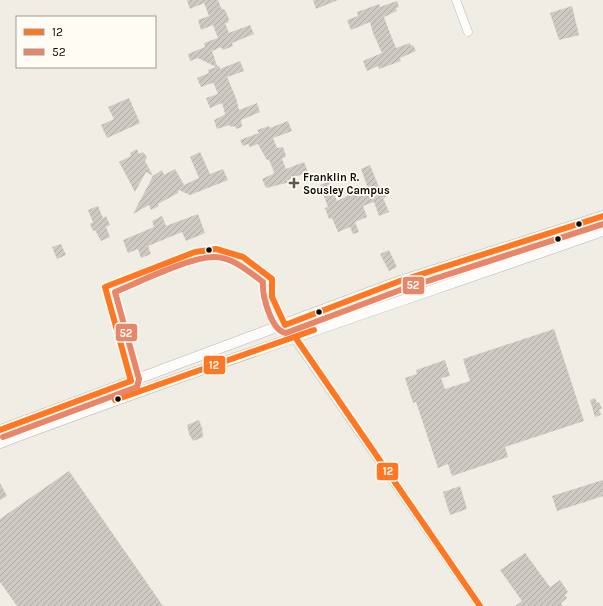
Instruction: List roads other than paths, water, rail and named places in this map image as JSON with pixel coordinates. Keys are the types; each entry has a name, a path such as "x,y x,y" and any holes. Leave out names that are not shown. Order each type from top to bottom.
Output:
{"main road":[{"path":"0,430 400,281 603,216"},
{"path":"0,443 136,392 411,296 603,232"}],"street":[{"path":"456,0 468,32"},
{"path":"285,325 295,337 480,606"}],"place":[{"name":"Franklin R. Sousley Campus","path":"294,183"}]}
